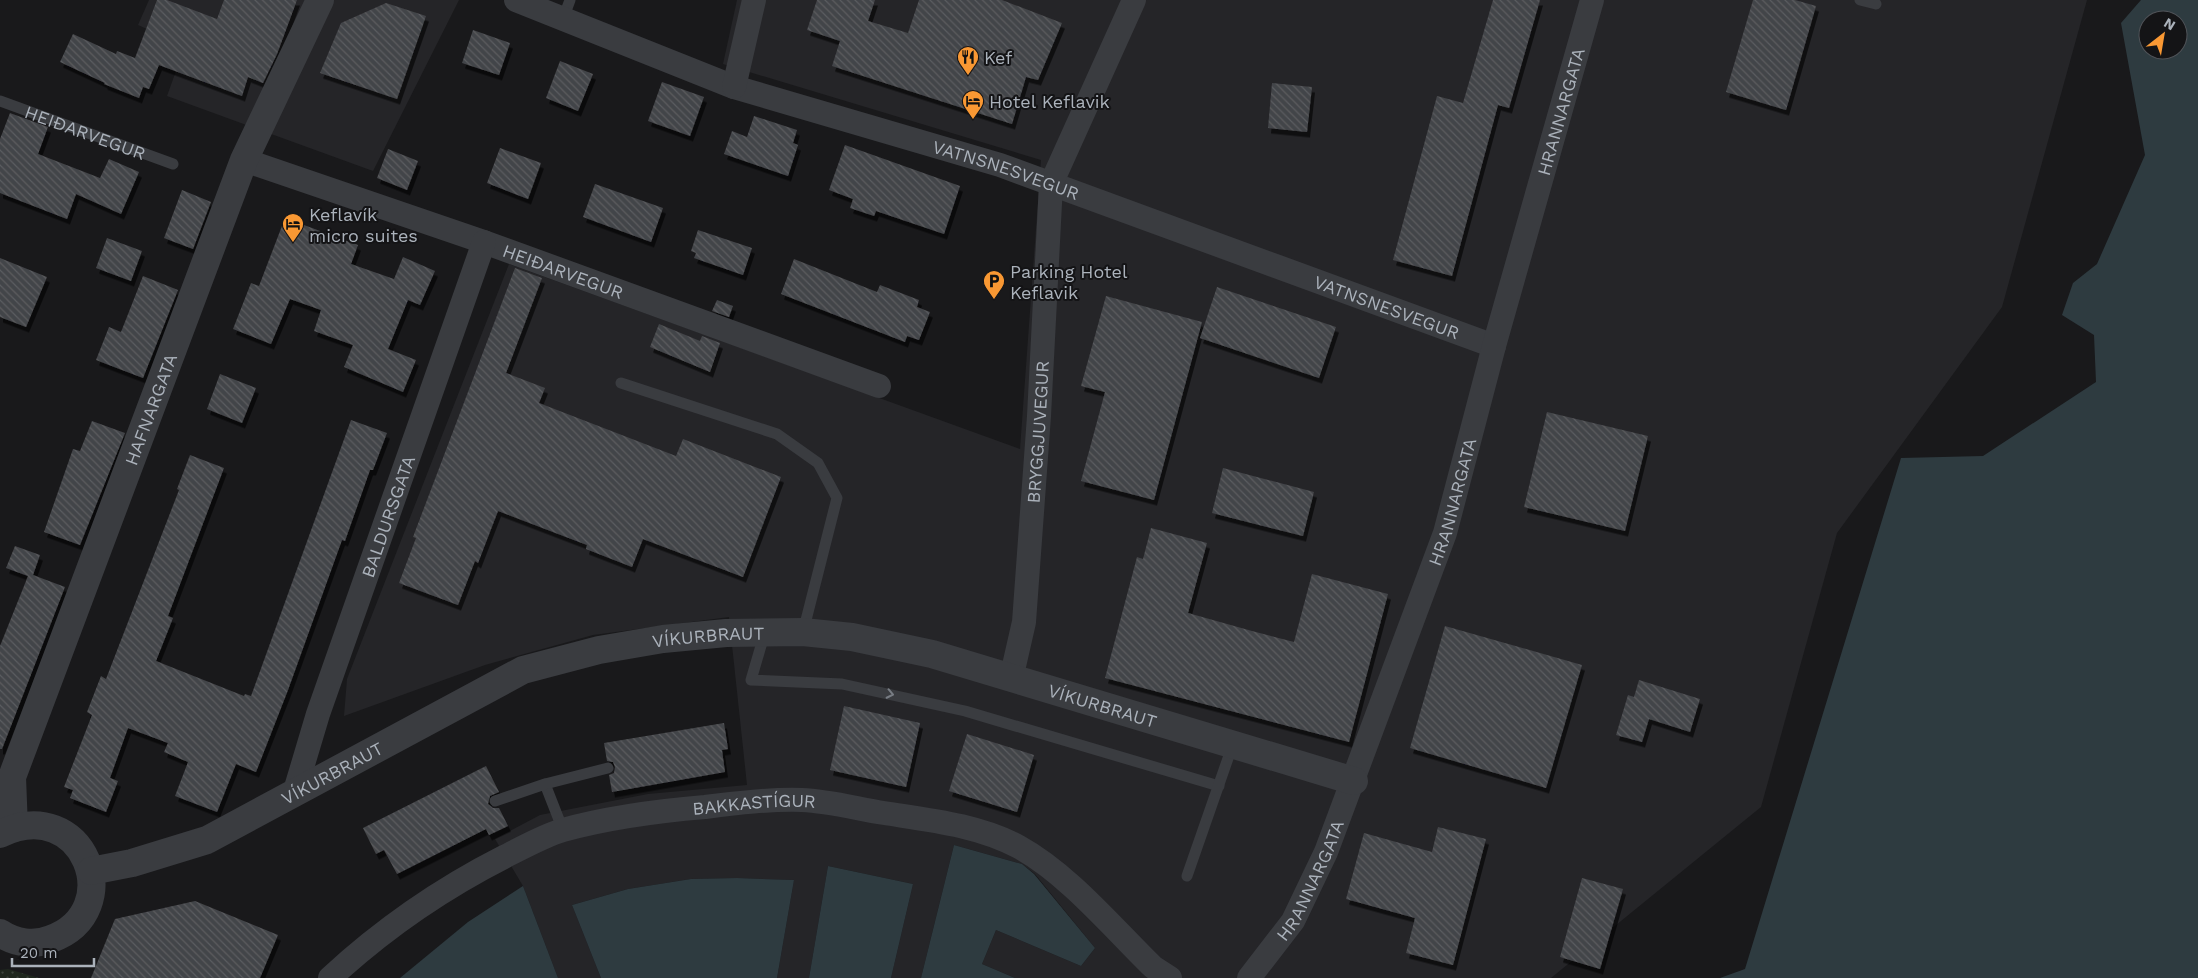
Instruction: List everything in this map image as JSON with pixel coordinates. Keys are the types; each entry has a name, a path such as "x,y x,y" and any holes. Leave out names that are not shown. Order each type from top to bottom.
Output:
{"street":[{"name":"HAFNARGATA","path":"0,932 6,937 24,942 44,942 61,936 76,924 87,908 92,890 90,871 84,855 75,842 61,832 46,826 30,824 7,831 6,781 244,160 320,0"},
{"name":"VATNSNESVEGUR","path":"516,0 566,9 734,87 1000,165 1494,346"},
{"path":"734,87 754,0"},
{"path":"1051,184 1134,0"},
{"name":"HRANNARGATA","path":"1249,978 1293,920 1326,852 1445,533 1494,346 1592,0"},
{"name":"HEIÐARVEGUR","path":"244,160 484,242 879,386"},
{"name":"BRYGGJUVEGUR","path":"1010,679 1024,622 1039,416 1051,184"},
{"name":"BALDURSGATA","path":"295,791 318,714 484,242"},
{"name":"VÍKURBRAUT","path":"90,871 132,863 207,840 523,670 599,650 663,639 726,633 803,632 852,637 932,654 1354,781"},
{"name":"BAKKASTÍGUR","path":"330,978 359,951 411,912 477,870 563,830 646,812 741,803 803,800 929,821 976,831 1016,846 1041,861 1063,878 1153,967 1170,978"}],"lane":[{"path":"1860,0 1876,4"},
{"name":"HEIÐARVEGUR","path":"0,101 172,164"},
{"path":"621,383 778,434 818,463 837,498 803,632"},
{"path":"766,632 751,680 842,684 965,711 1219,786"},
{"path":"1187,876 1233,744"},
{"path":"495,801 545,784 608,768"},
{"path":"545,784 563,830"}],"shaded area":[{"path":"149,0 459,0 373,171 167,96 185,46 138,25"},
{"path":"737,0 2087,0 2002,307 1837,533 1761,807 1551,978 1015,978 982,964 996,930 1081,966 1095,948 1035,874 1022,864 954,845 921,978 891,978 913,884 828,866 809,978 777,978 794,880 737,878 691,879 628,889 572,905 601,978 558,978 523,886 495,839 540,815 648,794 747,785 729,617 593,635 485,665 344,716 347,679 509,264 1020,449 1041,160 723,64"},
{"path":"2141,0 2198,0 2198,978 1720,978 1745,969 1901,458 1983,456 2096,382 2094,335 2062,315 2073,283 2097,264 2145,155 2121,23"},
{"path":"954,845 1022,864 1034,874 1095,948 1081,966 996,930 982,964 1015,978 921,978"},
{"path":"828,866 913,884 891,978 809,978"},
{"path":"691,879 794,880 777,978 601,978 572,905 628,889"},
{"path":"523,886 558,978 400,978 468,922"},
{"path":"8,969 39,978 0,978 0,970"}],"building":[{"path":"157,0 167,0 217,19 224,0 297,0 277,54 263,83 248,77 242,96 159,65 149,89 143,87 139,98 104,84 60,62 73,34 116,54 117,51 135,58"},
{"path":"817,0 875,0 868,21 908,33 919,0 1002,0 1062,23 1038,80 1026,77 1012,124 832,66 840,41 807,30"},
{"path":"1493,0 1540,0 1509,108 1498,105 1452,276 1393,260 1437,96 1463,103"},
{"path":"1753,0 1795,0 1816,6 1786,110 1726,92"},
{"path":"386,3 426,16 397,99 320,73 341,23"},
{"path":"473,30 510,43 499,75 462,63"},
{"path":"560,61 593,74 578,111 546,98"},
{"path":"662,82 704,97 690,136 648,121"},
{"path":"1272,83 1312,87 1307,132 1268,128"},
{"path":"10,113 48,127 38,154 100,178 109,159 139,172 121,214 76,194 67,219 0,193 0,139"},
{"path":"754,116 797,130 793,143 798,145 788,176 724,154 732,131 747,137"},
{"path":"845,145 960,186 944,234 876,211 874,216 850,208 853,199 829,190"},
{"path":"500,148 541,163 528,199 487,183"},
{"path":"388,149 418,161 407,190 377,178"},
{"path":"595,184 663,208 651,242 583,217"},
{"path":"182,190 211,202 193,249 164,238"},
{"path":"285,218 358,245 351,264 394,279 403,257 435,271 420,305 408,300 388,349 416,360 403,392 344,367 353,345 314,331 321,310 290,299 271,344 233,329 251,283 259,286"},
{"path":"698,230 752,248 743,275 694,258 696,253 691,251"},
{"path":"107,238 142,251 131,281 96,268"},
{"path":"0,258 47,277 26,327 0,317"},
{"path":"794,259 877,292 880,285 919,300 917,307 930,312 919,340 907,336 905,342 781,294"},
{"path":"515,268 542,278 506,373 545,388 539,403 676,456 683,439 781,477 743,577 643,539 632,567 586,549 587,545 498,511 478,563 475,561 458,605 399,583 416,538 413,537"},
{"path":"143,276 178,290 143,378 96,360 109,327 121,332"},
{"path":"1217,287 1336,327 1319,378 1200,338"},
{"path":"1106,296 1202,322 1154,500 1081,481 1105,392 1081,386"},
{"path":"717,300 733,306 729,317 712,311"},
{"path":"659,324 700,341 702,336 720,343 710,372 650,347"},
{"path":"220,374 256,388 242,423 207,409"},
{"path":"1547,412 1648,436 1625,531 1524,507"},
{"path":"351,420 387,433 373,470 370,470 345,541 342,540 288,690 256,772 236,764 217,812 175,796 188,762 164,752 168,743 128,728 110,778 118,781 106,812 70,798 73,790 64,787 92,715 87,712 101,676 106,679 179,490 177,489 190,455 224,468 168,616 173,618 156,661 244,696 245,694 251,696"},
{"path":"92,421 125,433 80,545 44,532 73,449 80,451"},
{"path":"1223,468 1314,492 1303,536 1212,513"},
{"path":"1151,528 1207,543 1188,613 1252,631 1294,642 1312,574 1388,594 1349,742 1105,678 1137,557 1143,559"},
{"path":"15,546 40,555 33,575 65,587 2,749 0,749 0,646 28,576 6,568"},
{"path":"1445,626 1582,665 1546,788 1410,748"},
{"path":"1639,680 1700,699 1690,732 1649,719 1642,742 1616,735 1628,695 1634,697"},
{"path":"844,706 920,723 906,787 830,770"},
{"path":"724,723 728,749 722,750 725,772 612,792 609,775 614,773 615,767 613,762 607,761 604,743"},
{"path":"967,734 1034,755 1017,812 949,791"},
{"path":"486,766 499,792 490,796 488,804 493,808 499,808 508,826 489,835 486,829 397,874 384,850 376,854 363,828"},
{"path":"1438,827 1486,839 1453,965 1406,953 1415,918 1346,899 1364,833 1432,852"},
{"path":"1582,878 1623,889 1600,969 1560,957"},
{"path":"195,901 278,935 260,978 91,978 115,919"}],"place":[{"name":"Kef","path":"968,76"},
{"name":"Hotel Keflavik","path":"973,120"},
{"name":"Keflavík micro suites","path":"293,243"},
{"name":"Parking Hotel Keflavik","path":"994,300"}]}
